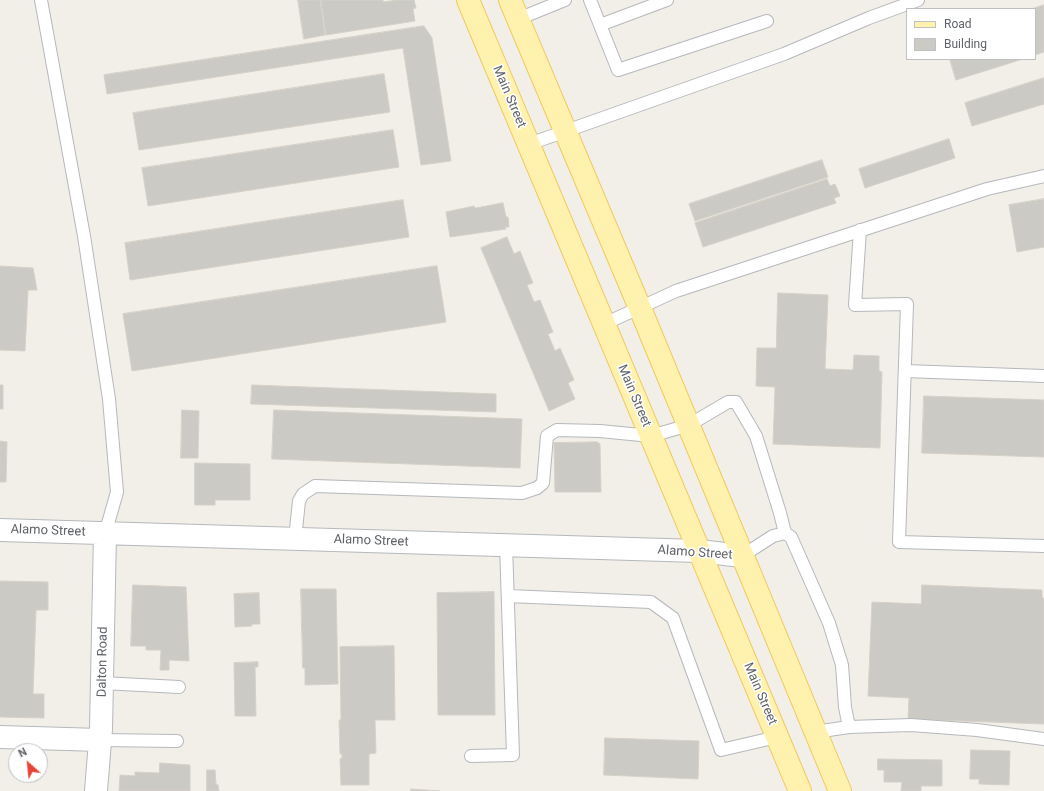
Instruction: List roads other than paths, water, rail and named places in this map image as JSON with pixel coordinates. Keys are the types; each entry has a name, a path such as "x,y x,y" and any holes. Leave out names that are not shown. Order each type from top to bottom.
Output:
{"main road":[{"name":"Main Street","path":"468,0 800,791"},
{"path":"514,10 689,425 840,791"}],"street":[{"name":"Alamo Street","path":"0,530 699,551 742,556"},
{"name":"Dalton Road","path":"96,791 102,683 105,534"},
{"path":"0,737 100,740"}],"lane":[{"path":"41,0 84,236 109,399 117,492 105,534"},
{"path":"514,10 565,0"},
{"path":"590,0 618,70 767,20"},
{"path":"600,25 667,0"},
{"path":"529,144 784,54 869,18 918,0"},
{"path":"604,324 676,291 987,188 1044,176"},
{"path":"860,230 855,306 907,304 899,542 1044,546"},
{"path":"904,371 1044,376"},
{"path":"294,539 299,501 303,494 315,486 522,493 537,488 543,483 547,436 557,430 600,431 651,436 689,425 728,402 736,402 756,436 780,513 784,532 791,537 829,623 842,665 845,707 849,726"},
{"path":"742,556 773,536 784,532"},
{"path":"471,756 513,755 506,545"},
{"path":"508,596 651,602 673,618 721,750 777,737"},
{"path":"102,683 179,687"},
{"path":"815,732 849,726 911,725 977,730 1044,739"},
{"path":"100,740 177,741"}]}
